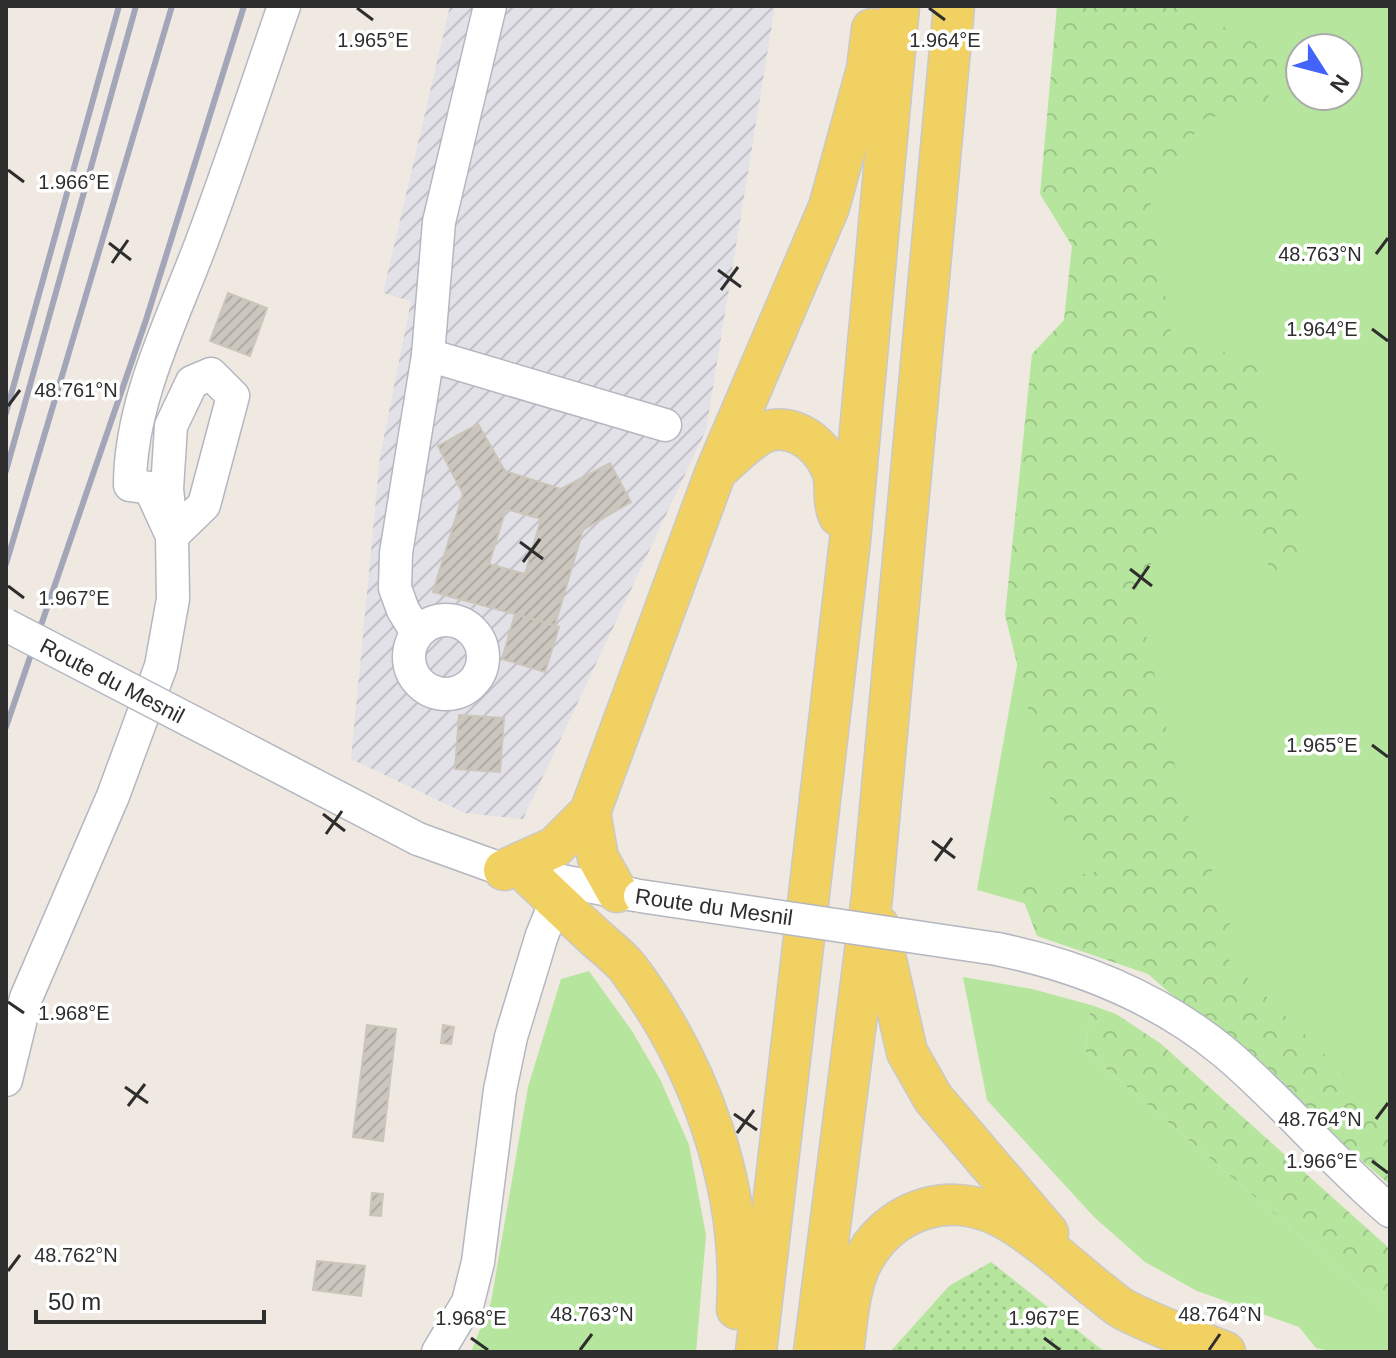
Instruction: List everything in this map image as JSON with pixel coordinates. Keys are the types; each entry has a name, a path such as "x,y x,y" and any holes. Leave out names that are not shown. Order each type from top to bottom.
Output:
{"main road":[{"path":"734,1352 739,1257 723,1158 696,1084 666,1026 626,965 530,882 555,847 590,812 716,471 829,207 867,69 875,6"},
{"path":"756,1352 850,541 899,6"},
{"path":"814,1352 872,896 954,6"},
{"path":"716,471 758,435 778,430 802,434 822,451 833,471 833,503 850,541"},
{"path":"590,812 598,858 629,894"},
{"path":"872,896 907,1052 933,1098 1088,1282"},
{"path":"843,1352 852,1295 860,1268 875,1245 900,1218 928,1206 982,1207 1013,1223 1122,1308 1225,1352"}],"street":[{"path":"6,1080 26,998 113,796 161,666 173,599 172,536 150,488 130,485 130,458 151,376 284,6"},
{"path":"417,633 403,610 395,588 396,553 428,355 439,222 490,6"},
{"path":"428,355 665,425"},
{"name":"Route du Mesnil","path":"6,625 418,839 530,882 997,949 1047,959 1113,983 1178,1019 1223,1051 1390,1211"},
{"path":"438,1352 468,1302 478,1262 500,1090 511,1037 542,935 530,882"}],"shaded area":[{"path":"450,6 775,6 706,430 523,819 465,813 351,759 380,457 411,301 383,293"}],"green space":[{"path":"1057,6 1190,6 1284,59 1262,110 1205,118 1150,200 1172,337 1260,363 1259,422 1304,484 1298,573 1278,583 1249,529 1182,511 1136,590 1184,806 1233,919 1215,946 1390,1119 1390,1185 1148,974 1037,936 1018,886 1101,871 1051,802 1005,615 1032,354 1064,320 1072,246 1040,194"},
{"path":"1113,6 1390,6 1390,1172 1116,929 977,890 1088,267"},
{"path":"589,971 632,1031 660,1079 689,1145 706,1235 696,1352 471,1352 491,1302 528,1087 561,979"},
{"path":"963,977 1032,989 1091,1005 1085,1051 1390,1313 1390,1352 1335,1352 1316,1348 1299,1327 1197,1291 1145,1262 1094,1217 987,1100"},
{"path":"1091,1005 1116,1014 1160,1043 1390,1249 1390,1313 1085,1051"},
{"path":"991,1262 1108,1352 890,1352 949,1286"}],"building":[{"path":"228,293 267,308 250,356 210,341"},
{"path":"478,424 505,471 561,489 610,463 631,502 583,530 555,625 433,592 463,494 438,446","holes":["506,509 541,519 525,574 489,564"]},
{"path":"515,614 559,627 545,672 502,659"},
{"path":"459,715 504,718 500,772 455,769"},
{"path":"367,1025 396,1029 383,1141 353,1137"},
{"path":"443,1025 454,1027 451,1044 441,1043"},
{"path":"372,1193 383,1194 381,1216 370,1215"},
{"path":"317,1261 365,1266 361,1296 313,1290"}],"railway":[{"path":"6,413 119,6"},
{"path":"6,471 136,6"},
{"path":"6,564 172,6"},
{"path":"6,727 146,320 244,6"}]}
